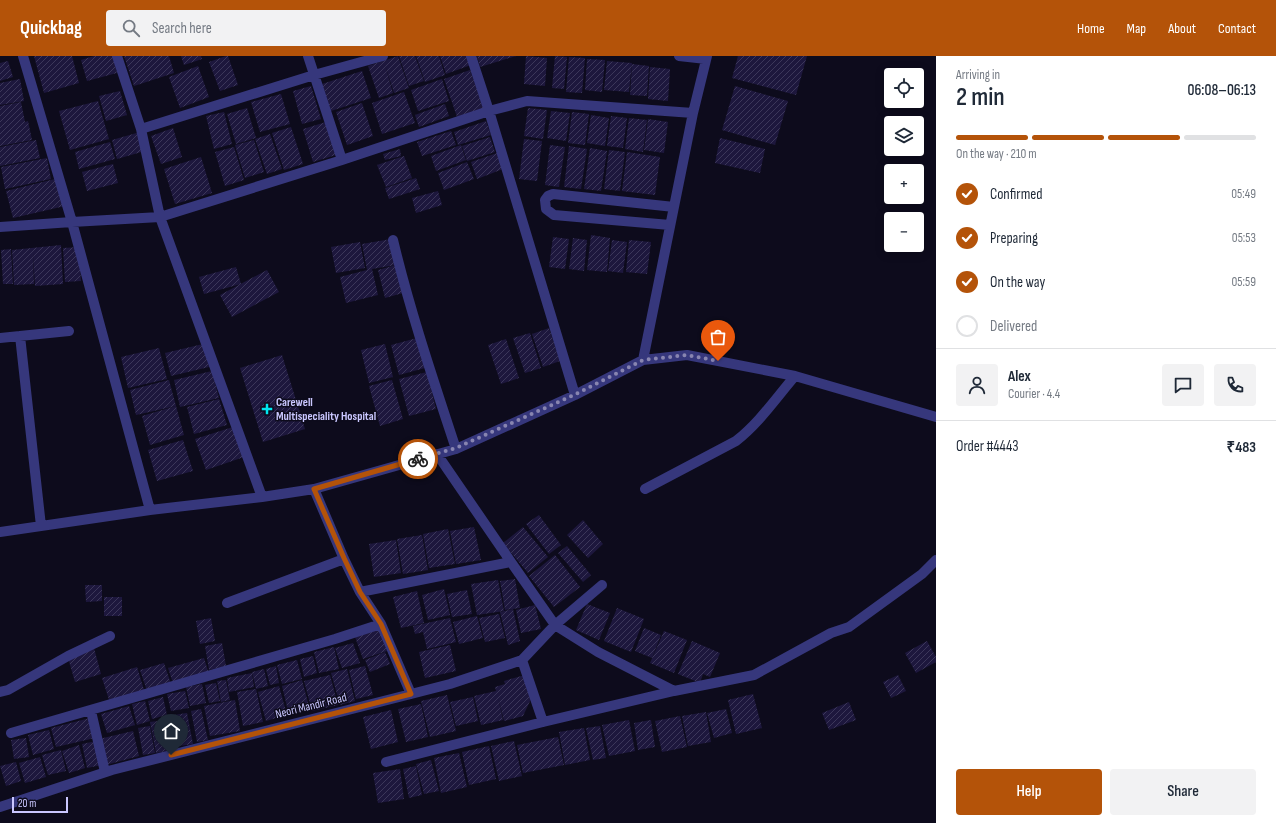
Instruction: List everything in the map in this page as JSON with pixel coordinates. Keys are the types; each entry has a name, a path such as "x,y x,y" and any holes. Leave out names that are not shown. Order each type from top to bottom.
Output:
{"street":[{"path":"23,56 72,222 150,510"},
{"path":"117,56 141,129 160,217 262,498"},
{"path":"308,56 342,160"},
{"path":"141,129 314,75 384,56"},
{"path":"471,56 489,111 574,395"},
{"path":"643,360 693,113 706,58 679,56"},
{"path":"0,227 160,217 342,160 489,111 527,101 693,113"},
{"path":"670,225 554,215 546,209 545,200 548,196 553,194 674,207"},
{"path":"644,223 646,205"},
{"path":"393,240 406,294 421,344 456,448"},
{"path":"0,338 69,331"},
{"path":"20,336 40,526"},
{"path":"0,532 150,510 262,498 314,489 456,448 574,395 643,360 687,355 795,376 936,417"},
{"path":"645,489 736,441 759,420 795,376"},
{"path":"437,454 555,625 598,652 674,691"},
{"path":"314,489 360,592 381,624 411,694"},
{"path":"227,603 344,558"},
{"path":"386,762 543,722 674,691 754,675 830,633 849,627 922,574 936,560"},
{"path":"360,592 511,562"},
{"path":"543,722 522,660 555,625 602,585"},
{"path":"11,733 91,711 381,624"},
{"path":"0,692 8,690 68,656 110,636"},
{"name":"Neori Mandir Road","path":"0,808 105,772 450,684 522,660"},
{"path":"91,711 105,772"}],"building":[{"path":"34,56 72,56 79,83 44,93"},
{"path":"94,56 113,56 117,73 87,81 81,60"},
{"path":"124,56 169,56 174,73 134,86"},
{"path":"181,56 201,56 202,59 184,65"},
{"path":"228,56 238,85 220,91 209,62"},
{"path":"398,56 409,88 394,93 385,65 393,93 379,98 368,66"},
{"path":"399,56 415,56 424,81 409,86"},
{"path":"416,56 439,56 445,75 425,82"},
{"path":"440,56 468,56 471,65 446,74"},
{"path":"477,56 516,56 480,67"},
{"path":"526,56 547,58 545,86 524,84"},
{"path":"555,56 567,57 564,89 552,88"},
{"path":"738,56 807,56 796,95 732,78"},
{"path":"569,57 585,58 582,93 566,92"},
{"path":"587,59 605,60 602,92 585,90"},
{"path":"8,61 13,77 0,81 0,63"},
{"path":"607,61 632,63 629,92 604,90"},
{"path":"632,64 649,66 647,96 630,95"},
{"path":"198,66 209,97 180,108 169,77"},
{"path":"650,67 670,69 668,101 648,99"},
{"path":"470,70 484,108 457,117 444,79"},
{"path":"362,71 371,98 331,111 322,84"},
{"path":"20,79 24,101 0,105 0,83"},
{"path":"442,79 449,101 418,111 411,90"},
{"path":"311,86 321,119 302,124 293,91"},
{"path":"735,86 788,101 775,145 722,130"},
{"path":"120,91 127,115 106,121 99,96"},
{"path":"404,92 415,123 382,134 372,103"},
{"path":"281,94 290,124 260,132 251,102"},
{"path":"98,101 109,139 70,150 59,111"},
{"path":"21,102 25,122 28,121 32,140 0,146 0,106"},
{"path":"362,103 373,136 347,145 336,112"},
{"path":"445,104 449,116 419,127 415,115"},
{"path":"247,108 256,138 236,144 227,114"},
{"path":"528,108 547,110 543,139 524,136"},
{"path":"551,111 570,113 566,141 547,138"},
{"path":"224,112 232,144 214,149 206,116"},
{"path":"572,112 589,114 585,145 568,143"},
{"path":"591,115 609,118 605,146 587,143"},
{"path":"611,116 627,118 623,148 607,146"},
{"path":"629,118 647,120 643,152 625,149"},
{"path":"648,119 668,122 664,153 644,150"},
{"path":"486,121 491,135 458,145 454,132"},
{"path":"326,122 336,155 313,162 303,129"},
{"path":"291,127 303,164 284,170 272,133"},
{"path":"173,128 182,157 161,164 151,136"},
{"path":"451,131 456,145 422,156 417,142"},
{"path":"140,132 145,151 117,159 112,140"},
{"path":"270,134 282,169 267,174 255,139"},
{"path":"490,137 495,152 467,161 462,146"},
{"path":"720,138 765,149 760,173 715,163"},
{"path":"524,139 542,141 537,181 519,179"},
{"path":"36,140 40,158 0,166 0,147"},
{"path":"254,140 264,172 245,178 235,145"},
{"path":"110,142 115,159 79,169 75,152"},
{"path":"461,145 466,160 436,171 431,156"},
{"path":"550,145 565,147 559,187 545,185"},
{"path":"569,146 587,149 581,189 564,187"},
{"path":"234,147 244,180 225,186 215,152"},
{"path":"590,148 607,151 601,191 584,189"},
{"path":"400,149 401,156 385,160 383,154"},
{"path":"609,150 625,152 620,191 604,189"},
{"path":"627,152 660,157 655,195 622,191"},
{"path":"497,153 503,169 477,179 471,162"},
{"path":"404,156 412,178 386,187 377,165"},
{"path":"201,157 212,193 175,204 164,169"},
{"path":"47,158 51,179 5,189 1,167"},
{"path":"467,162 474,179 444,190 438,173"},
{"path":"113,164 118,183 87,191 82,172"},
{"path":"59,178 65,206 13,218 6,191"},
{"path":"416,178 420,189 389,199 385,188"},
{"path":"438,191 442,205 416,213 412,198"},
{"path":"591,235 610,238 607,272 587,270"},
{"path":"553,237 569,239 565,269 549,267"},
{"path":"573,238 587,240 584,271 569,269"},
{"path":"391,239 396,265 372,269 378,295 346,303 340,277 367,270 362,244"},
{"path":"612,240 627,242 623,273 608,271"},
{"path":"629,240 651,242 647,274 626,272"},
{"path":"360,242 365,268 336,273 331,247"},
{"path":"61,245 63,284 35,286 33,253 34,284 14,285 12,250"},
{"path":"79,247 81,281 65,282 63,248"},
{"path":"11,249 13,284 3,284 1,250"},
{"path":"396,265 403,293 385,298 378,270"},
{"path":"236,267 241,284 204,294 199,277"},
{"path":"267,270 279,292 232,317 220,295"},
{"path":"549,328 560,361 543,367 532,334"},
{"path":"530,333 541,368 525,373 513,338"},
{"path":"417,338 425,368 399,375 391,345"},
{"path":"506,339 519,378 501,384 488,345"},
{"path":"203,344 209,367 171,376 165,353"},
{"path":"385,344 393,377 369,383 361,350"},
{"path":"159,348 167,379 128,388 121,357"},
{"path":"282,355 305,429 263,442 240,368"},
{"path":"212,371 219,398 180,407 174,380"},
{"path":"427,372 436,409 409,416 399,379"},
{"path":"169,380 176,406 136,415 130,390"},
{"path":"392,380 403,419 380,426 369,386"},
{"path":"219,399 227,425 194,434 187,407"},
{"path":"176,406 184,435 150,445 142,416"},
{"path":"233,427 244,457 206,470 195,439"},
{"path":"183,440 193,471 157,481 148,450"},
{"path":"539,515 561,545 549,554 526,524"},
{"path":"583,520 603,544 588,558 567,535"},
{"path":"474,527 481,560 456,564 450,531"},
{"path":"523,527 548,557 528,573 503,543"},
{"path":"448,529 455,564 429,568 423,534"},
{"path":"422,535 428,570 403,574 397,539"},
{"path":"396,540 401,573 374,577 369,544"},
{"path":"567,546 591,575 583,582 558,553"},
{"path":"555,555 580,587 554,607 529,576"},
{"path":"515,579 520,608 505,610 500,581"},
{"path":"498,580 504,611 477,615 471,584"},
{"path":"85,585 102,585 102,601 86,602"},
{"path":"444,589 450,615 428,620 422,595"},
{"path":"467,590 472,614 452,617 447,594"},
{"path":"417,591 424,623 401,628 393,597"},
{"path":"104,597 122,597 122,616 104,616"},
{"path":"587,604 610,613 599,640 576,630"},
{"path":"535,605 541,629 521,633 516,610"},
{"path":"617,608 644,619 631,652 604,641"},
{"path":"513,609 520,641 508,645 500,612"},
{"path":"499,614 505,638 485,642 479,618"},
{"path":"477,616 483,638 459,644 453,622"},
{"path":"211,618 215,641 200,644 196,621"},
{"path":"450,618 456,642 427,649 423,632 415,634 413,626"},
{"path":"644,628 661,635 652,658 635,651"},
{"path":"379,629 387,651 363,659 355,637"},
{"path":"664,631 687,640 674,673 650,663"},
{"path":"692,641 720,653 710,677 703,674 700,683 678,674"},
{"path":"927,641 936,657 936,662 916,673 905,653"},
{"path":"222,643 226,666 209,670 205,646"},
{"path":"353,643 360,663 342,668 335,648"},
{"path":"450,645 456,671 425,678 419,652"},
{"path":"334,647 339,669 319,673 314,652"},
{"path":"94,648 101,674 75,682 68,658"},
{"path":"385,652 390,664 370,672 365,660"},
{"path":"313,656 317,673 304,677 300,659"},
{"path":"204,658 209,674 173,683 168,668"},
{"path":"297,660 302,679 282,684 277,665"},
{"path":"164,663 171,684 147,691 140,670"},
{"path":"276,666 279,683 270,685 266,669"},
{"path":"365,666 373,695 356,699 349,670"},
{"path":"137,667 145,693 110,703 102,678"},
{"path":"264,669 268,686 256,689 252,672"},
{"path":"347,669 355,701 340,705 331,673"},
{"path":"252,673 254,687 229,692 227,678"},
{"path":"330,675 338,705 312,711 304,681"},
{"path":"525,675 531,699 523,716 504,721 498,697 503,720 481,725 474,696 496,691 495,687 505,684 504,681"},
{"path":"898,675 906,691 891,698 883,682"},
{"path":"226,680 230,700 221,702 217,681"},
{"path":"302,680 310,710 289,715 282,686"},
{"path":"216,683 220,701 209,703 205,685"},
{"path":"202,684 206,703 190,706 186,687"},
{"path":"279,686 287,715 266,721 258,692"},
{"path":"256,689 263,722 243,726 237,692"},
{"path":"185,691 189,708 171,711 167,694"},
{"path":"753,694 762,728 736,734 728,700"},
{"path":"447,695 456,731 430,737 421,701"},
{"path":"163,697 167,715 152,719 148,701"},
{"path":"473,697 478,721 456,726 450,702"},
{"path":"235,700 240,731 210,736 204,706"},
{"path":"145,701 150,721 137,725 132,704"},
{"path":"849,702 856,720 829,730 822,713"},
{"path":"421,704 428,737 406,742 398,709"},
{"path":"129,706 135,725 107,733 101,714"},
{"path":"201,709 208,740 197,742 191,711"},
{"path":"726,709 732,733 714,738 707,713"},
{"path":"391,710 398,742 371,749 363,717"},
{"path":"706,712 711,742 688,746 682,716"},
{"path":"187,713 193,744 179,746 173,715"},
{"path":"680,716 687,747 662,752 655,721"},
{"path":"90,718 95,738 56,747 51,728"},
{"path":"171,719 177,749 156,753 150,722"},
{"path":"629,720 635,751 609,756 602,725"},
{"path":"651,720 655,747 638,750 634,723"},
{"path":"150,726 155,753 143,755 138,728"},
{"path":"600,726 606,758 593,760 586,728"},
{"path":"584,728 590,760 565,765 559,732"},
{"path":"49,730 54,749 33,755 28,735"},
{"path":"133,731 139,756 106,765 99,739"},
{"path":"558,737 564,765 523,773 517,745"},
{"path":"26,738 29,757 14,759 11,740"},
{"path":"96,741 102,765 87,768 82,744"},
{"path":"514,741 522,776 499,781 491,746"},
{"path":"79,745 85,768 69,773 62,751"},
{"path":"489,746 496,779 469,785 462,752"},
{"path":"61,750 66,771 48,775 42,755"},
{"path":"459,753 467,787 441,793 434,758"},
{"path":"40,757 46,777 25,783 19,763"},
{"path":"431,760 439,791 424,794 416,764"},
{"path":"16,762 21,781 6,786 0,766"},
{"path":"416,766 422,795 409,798 403,769"},
{"path":"400,769 404,799 378,803 373,773"}],"way so far":[{"path":"418,459 456,448 574,395 643,360 687,355 718,361"}],"place":[{"name":"Carewell Multispeciality Hospital","path":"267,409"}],"route":[{"path":"171,755 411,694 381,624 360,592 314,489 418,459"}]}
